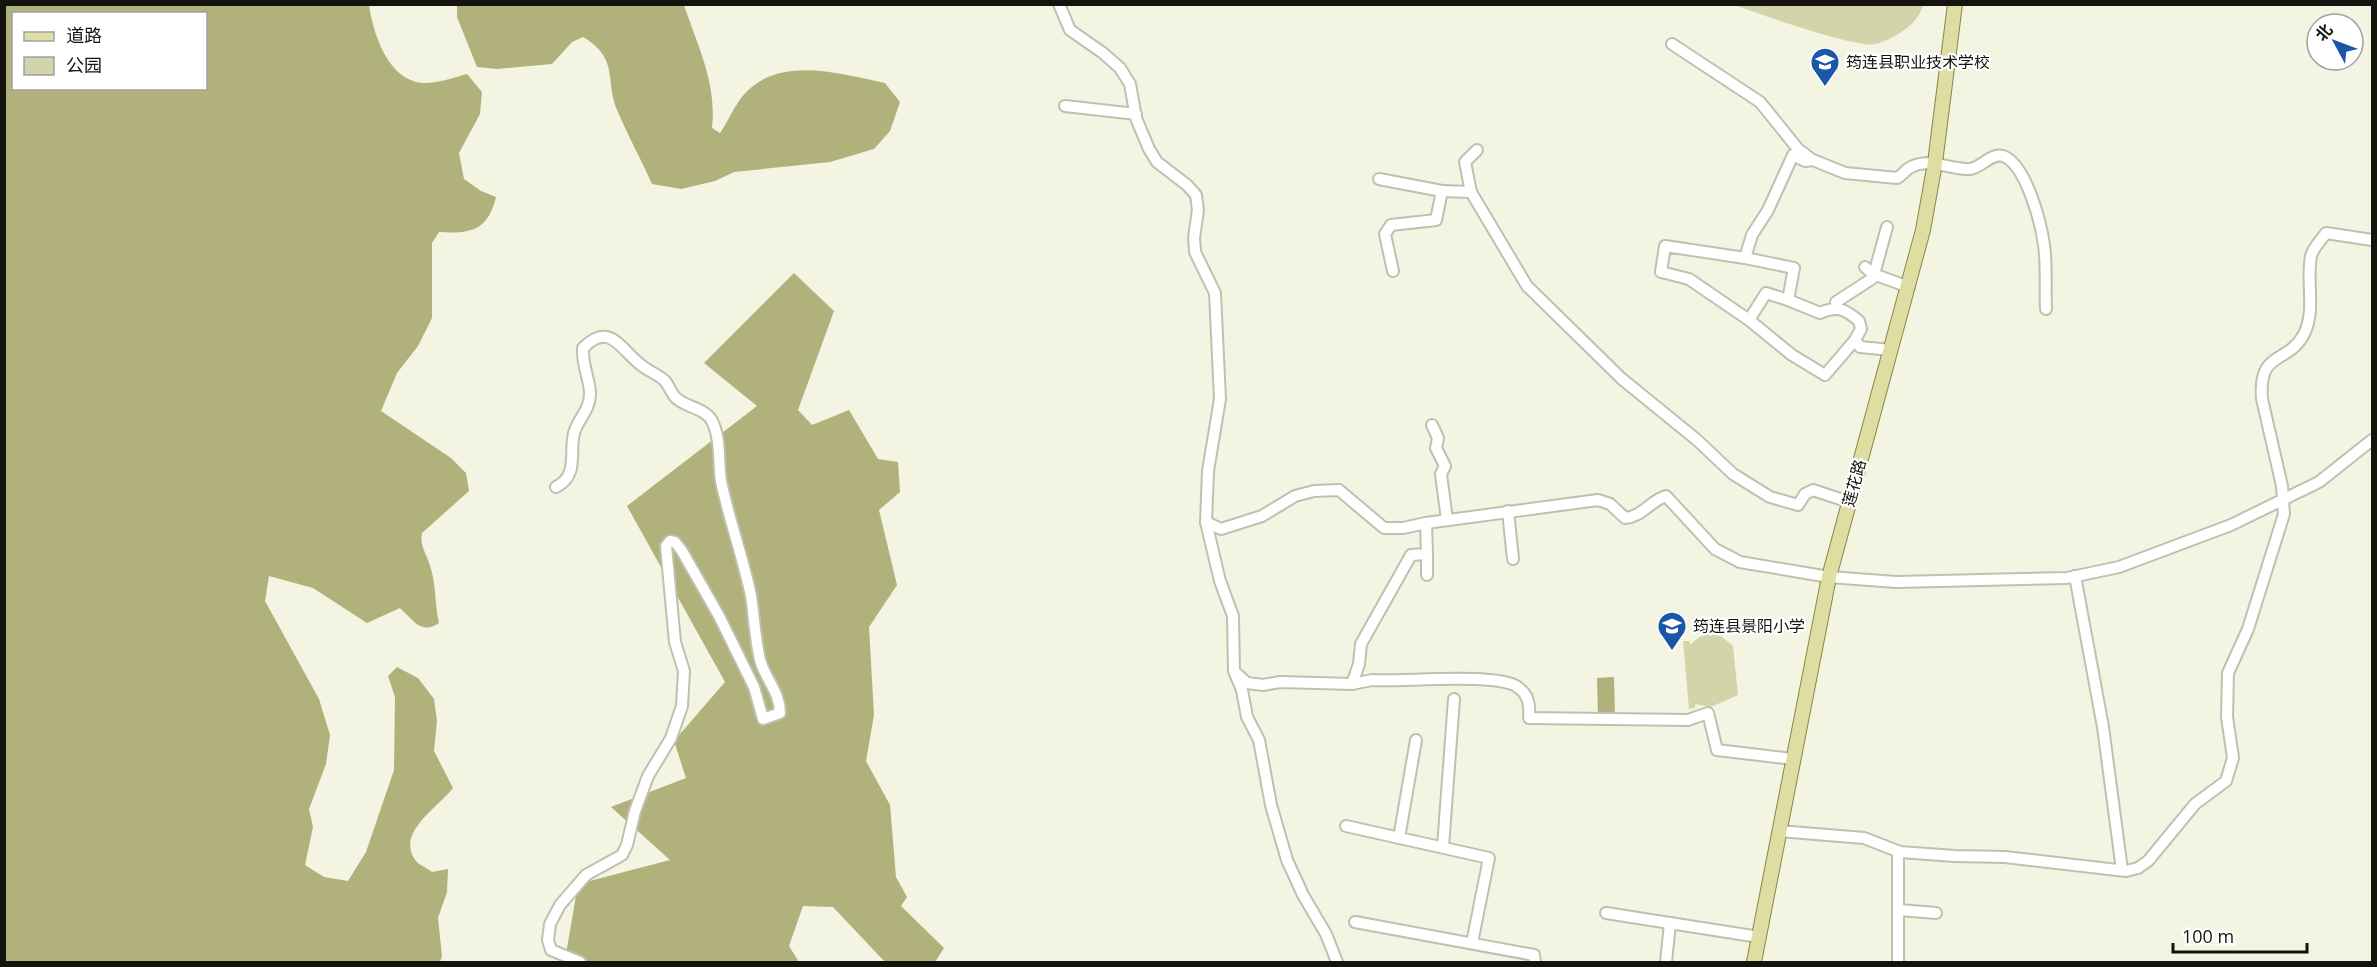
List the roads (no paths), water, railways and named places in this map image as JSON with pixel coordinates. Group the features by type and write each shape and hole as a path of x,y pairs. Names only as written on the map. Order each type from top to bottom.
{"main road":[{"name":"莲花路","path":"1754,963 1829,577 1910,287 1935,163 1955,4"}],"street":[{"path":"1059,4 1070,30 1120,68 1130,84 1136,114 1149,149 1157,162 1187,184 1196,195 1198,210 1194,238 1196,252 1215,293 1220,399 1208,471 1206,522 1220,581 1233,616 1234,671 1242,690 1247,717 1259,740 1271,805 1287,860 1303,895 1326,934 1337,963"},
{"path":"1672,44 1760,102 1798,149 1813,160 1845,173 1897,178 1910,167 1935,163 1972,169 1996,156 2003,156 2012,163 2030,192 2045,247 2046,309"},
{"path":"1065,106 1136,114"},
{"path":"1477,150 1465,162 1471,192 1527,286 1622,379 1733,474 1770,497 1798,505 1805,494 1813,490 1849,502"},
{"path":"1745,258 1752,235 1768,210 1792,155 1805,161 1813,160"},
{"path":"1380,180 1442,190 1471,192"},
{"path":"1393,271 1385,234 1391,225 1436,220 1442,190"},
{"path":"1836,302 1875,275 1887,227"},
{"path":"1779,831 1864,838 1898,851 1954,856 2005,857 2122,870 2138,868 2148,861 2195,804 2226,781 2233,758 2227,717 2228,673 2233,657 2248,629 2284,514 2281,500 2282,486 2262,399 2261,384 2264,371 2278,356 2294,347 2304,335 2310,318 2311,255 2326,233 2373,240"},
{"path":"1749,320 1766,294 1820,313 1832,307 1842,308 1859,321 1861,329 1855,340 1825,375 1792,355 1749,320 1689,279 1661,272 1665,246 1794,268 1788,300"},
{"path":"1865,267 1875,275 1910,287"},
{"path":"556,487 566,482 572,470 574,431 588,406 590,393 582,365 583,348 591,339 603,336 611,338 640,364 665,381 674,397 683,404 706,413 713,421 721,480 743,558 757,624 760,662 776,690 780,705 780,713 763,719 754,687 697,574 682,551 670,541 667,551 675,642 684,671 682,706 672,738 648,777 622,855 586,875 574,887 550,924 548,940 551,950 580,963"},
{"path":"1855,340 1860,347 1892,350"},
{"path":"1432,424 1438,438 1436,448 1445,466 1441,474 1447,520"},
{"path":"1206,522 1221,529 1262,516 1295,496 1314,491 1339,490 1384,528 1403,528 1508,511 1598,500 1610,504 1625,518 1634,517 1656,499 1666,496 1715,549 1729,558 1829,577 1896,582 2013,580 2075,576 2119,567 2187,543 2319,482 2373,440"},
{"path":"1508,511 1514,559"},
{"path":"1425,523 1427,575"},
{"path":"1352,684 1359,663 1361,644 1411,555 1426,554"},
{"path":"2075,576 2103,727 2122,870"},
{"path":"1234,671 1247,683 1263,685 1281,682 1352,684 1372,680 1494,681 1515,686 1526,695 1530,706 1529,718 1688,720 1708,713 1717,750 1793,759"},
{"path":"1443,848 1454,699"},
{"path":"1399,838 1416,740"},
{"path":"1346,826 1489,858 1473,944"},
{"path":"1898,851 1898,963"},
{"path":"1899,910 1936,913"},
{"path":"1606,913 1759,937"},
{"path":"1355,922 1534,955 1535,963"},
{"path":"1666,963 1670,923"}],"place":[{"name":"筠连县职业技术学校","path":"1825,88"},
{"name":"筠连县景阳小学","path":"1672,652"}]}
